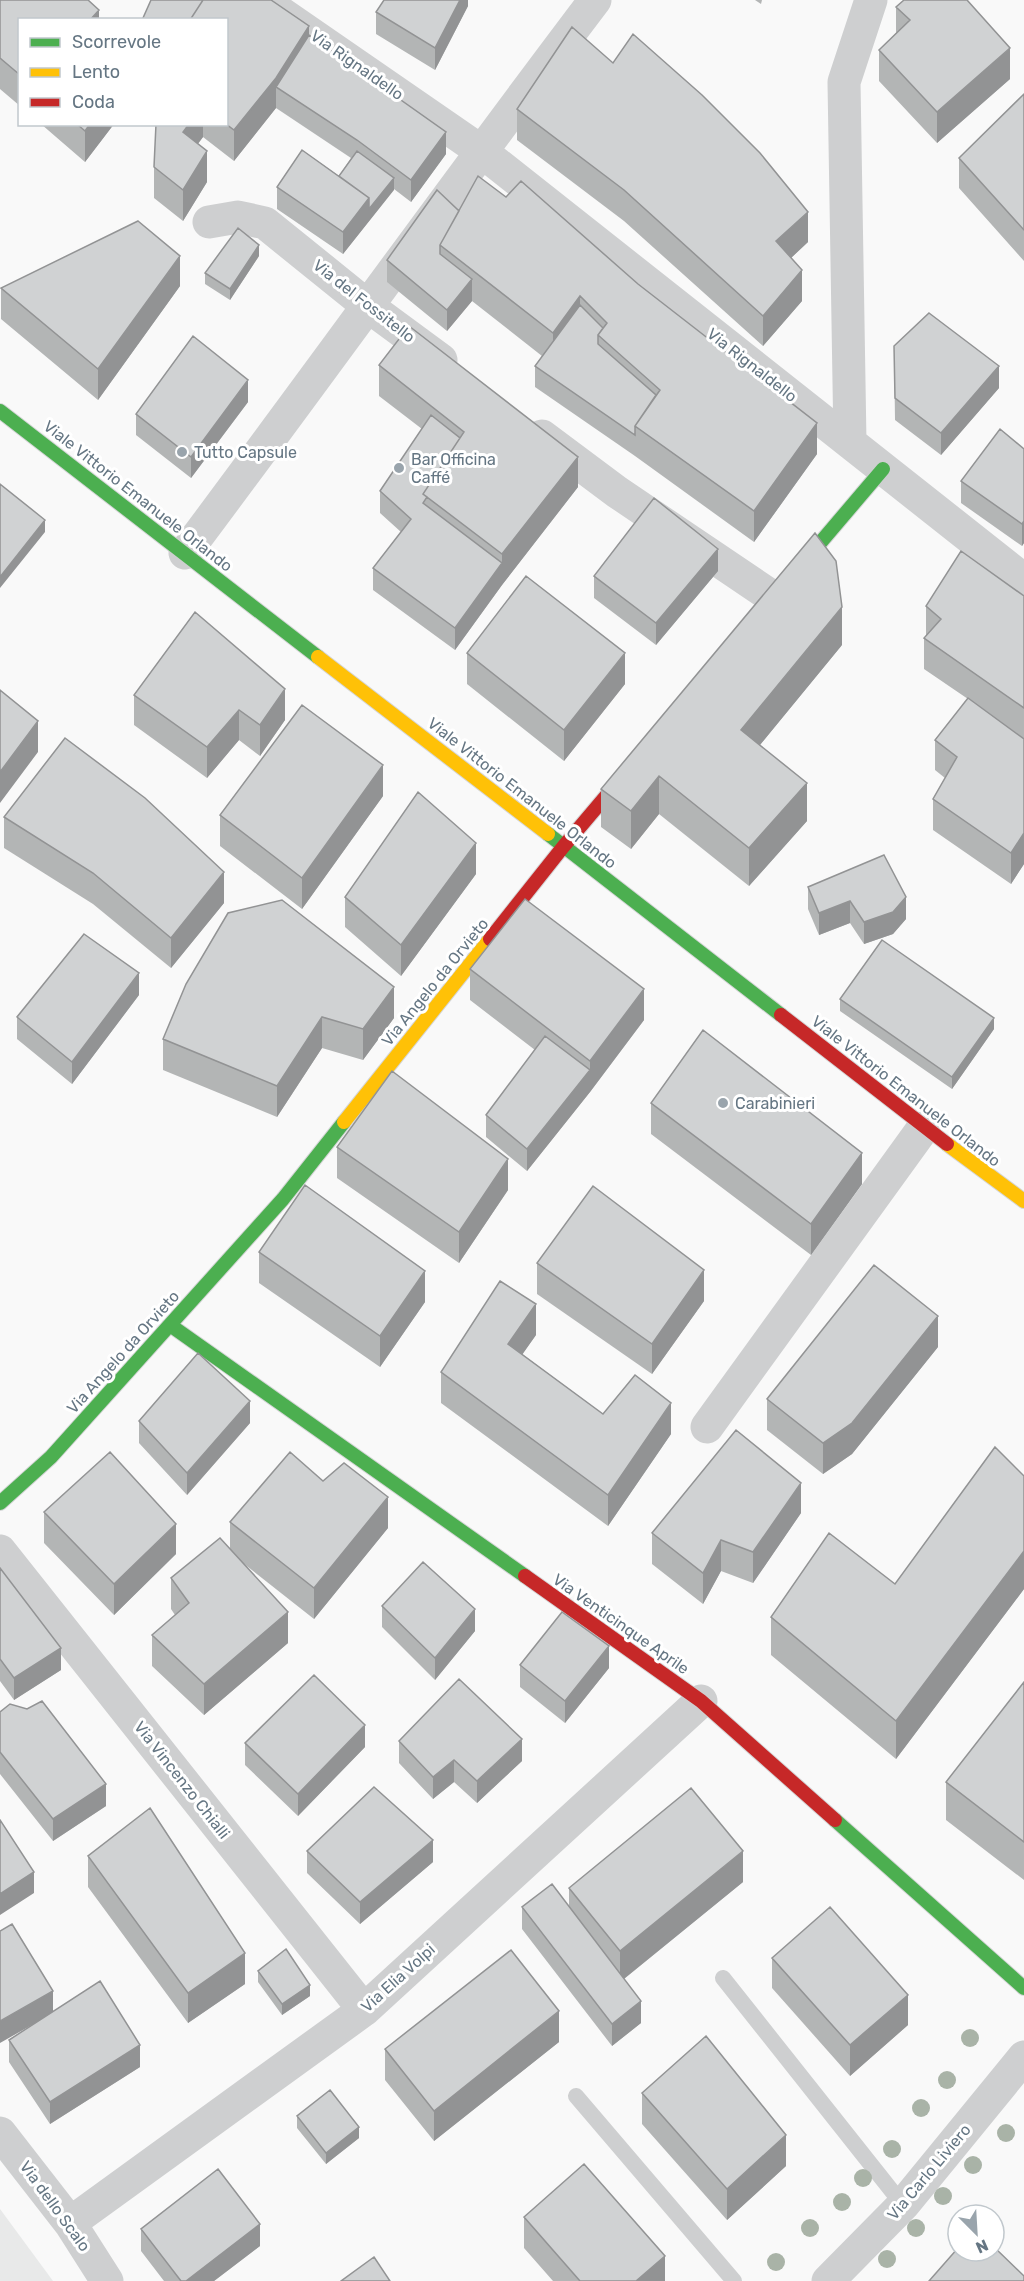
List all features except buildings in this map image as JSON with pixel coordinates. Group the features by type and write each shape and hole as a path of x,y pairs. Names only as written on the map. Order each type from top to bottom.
{"street":[{"name":"Via Rignaldello","path":"262,0 480,151 1024,580"},
{"path":"185,553 369,307 480,151 595,0"},
{"path":"850,442 844,82 871,0"},
{"name":"Via del Fossitello","path":"209,222 238,216 265,223 369,307 465,378"},
{"name":"Viale Vittorio Emanuele Orlando","path":"0,411 924,1127 1024,1201"},
{"path":"522,421 770,603 883,469"},
{"name":"Via Angelo da Orvieto","path":"0,1503 51,1457 283,1199 564,847 639,758"},
{"path":"707,1427 924,1127"},
{"name":"Via Venticinque Aprile","path":"170,1325 701,1701 1024,1988"},
{"name":"Via Vincenzo Chialli","path":"0,1551 364,2010"},
{"name":"Via Elia Volpi","path":"70,2223 364,2010 701,1701"},
{"name":"Via Carlo Liviero","path":"828,2281 903,2205 1024,2057"},
{"name":"Via dello Scalo","path":"0,2133 70,2223 107,2281"}],"lane":[{"path":"723,1978 903,2205"},
{"path":"576,2096 734,2281"}],"shaded area":[{"path":"0,2209 53,2281 0,2281"}],"traffic: fast":[{"path":"0,411 318,657"},
{"path":"792,576 883,469"},
{"path":"548,834 781,1015"},
{"path":"0,1503 51,1457 283,1199 344,1122"},
{"path":"170,1325 525,1576"},
{"path":"835,1820 1024,1988"}],"traffic: slow":[{"path":"318,657 548,834"},
{"path":"344,1122 490,939"},
{"path":"947,1144 1024,1201"}],"traffic: jam":[{"path":"490,939 629,769"},
{"path":"781,1015 947,1144"},
{"path":"525,1576 701,1701 835,1820"}],"place":[{"name":"Tutto Capsule","path":"182,452"},
{"name":"Bar Officina Caffé","path":"399,468"},
{"name":"Carabinieri","path":"723,1103"}]}
